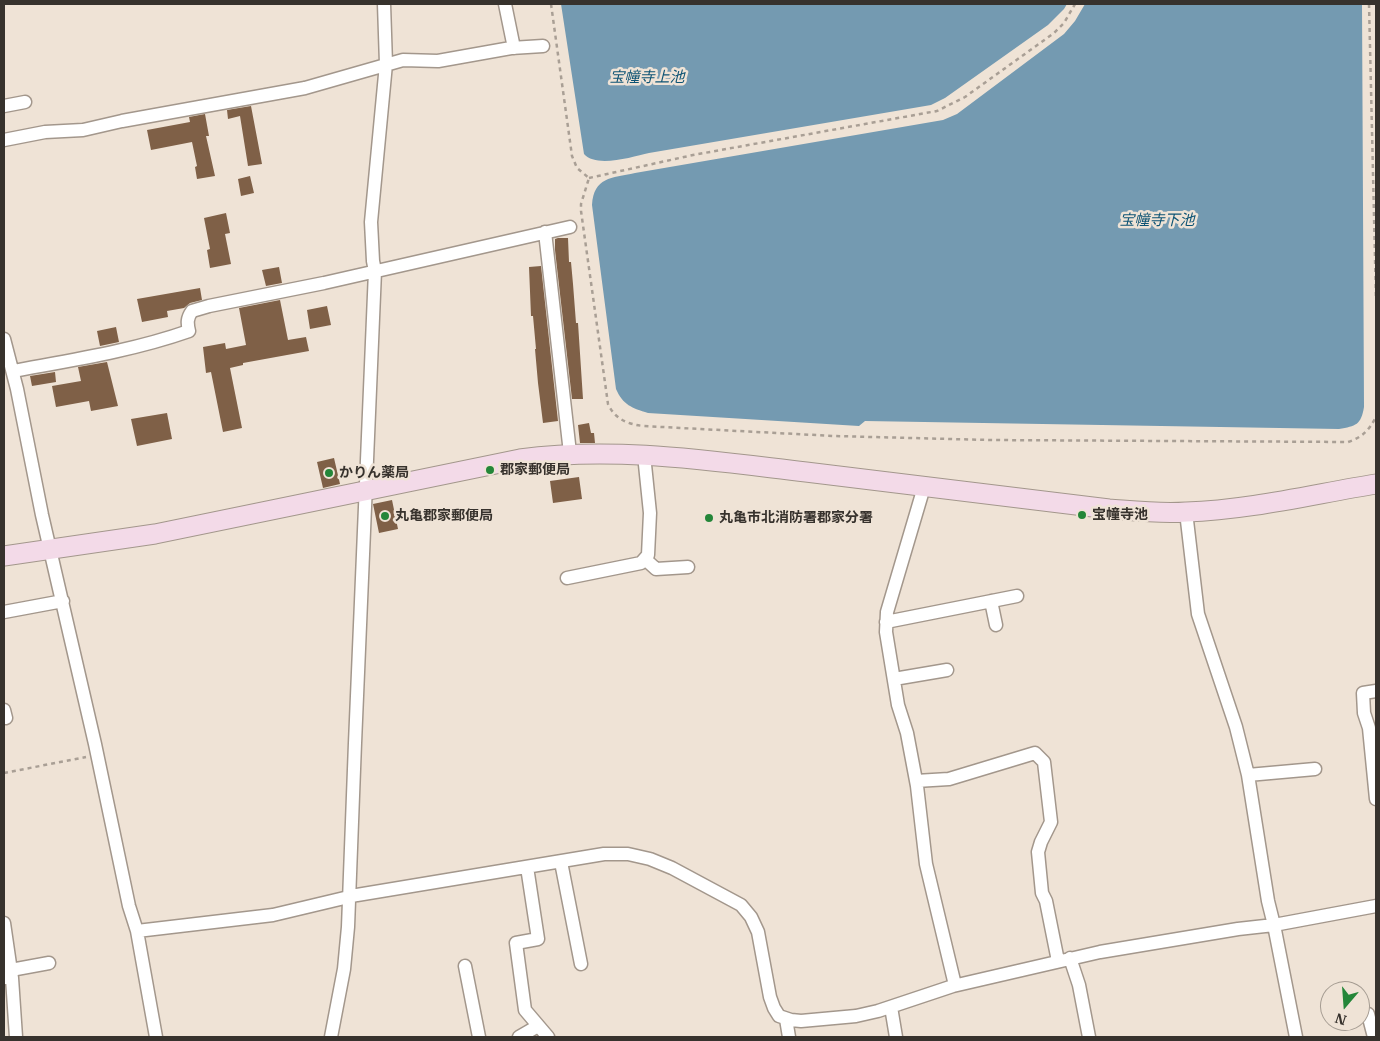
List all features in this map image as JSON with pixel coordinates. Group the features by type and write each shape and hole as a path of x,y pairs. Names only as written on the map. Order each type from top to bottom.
{"street":[{"path":"331,1037 344,969 350,897 375,271 371,222 386,64 384,4"},
{"path":"505,4 514,48"},
{"path":"4,140 45,132 83,130 122,121 305,88 403,60 438,61 514,48 542,46"},
{"path":"4,106 25,102"},
{"path":"13,371 111,353 169,338 189,331 188,316 192,311 209,306 570,227"},
{"path":"545,232 570,453"},
{"path":"4,343 13,371 42,515 95,744 129,906 137,931 156,1037"},
{"path":"4,556 155,534 520,459 570,453 644,455 702,460 1110,510 1186,512 1236,508 1376,484"},
{"path":"567,578 641,563 648,555 650,513 644,455"},
{"path":"924,487 887,612 886,632 898,705 907,733 916,781 926,864 955,986"},
{"path":"1186,512 1198,614 1236,727 1248,775 1268,900 1296,1037"},
{"path":"645,558 656,569 688,568"},
{"path":"886,622 1017,596"},
{"path":"4,612 63,601"},
{"path":"991,602 996,625"},
{"path":"894,679 947,670"},
{"path":"1376,691 1363,693 1362,699 1369,728 1376,799"},
{"path":"916,781 949,778 1035,753 1044,762 1051,822 1038,852 1042,893 1064,960 1079,985 1089,1037"},
{"path":"1248,775 1315,770"},
{"path":"137,931 273,915 350,897 604,854 628,854 650,859 672,868 741,905 751,917 758,932 772,1003 780,1016 786,1019 801,1021 856,1016 891,1007 955,986 1100,952 1218,932 1274,925 1376,906"},
{"path":"561,862 581,964"},
{"path":"527,867 538,939 516,943 525,1010 548,1037"},
{"path":"4,923 16,1037"},
{"path":"9,975 49,963"},
{"path":"465,966 479,1037"},
{"path":"891,1007 896,1037"},
{"path":"786,1019 789,1037"},
{"path":"1370,1022 1374,1037"},
{"path":"519,1037 538,1026"}],"path":[{"path":"551,4 572,156 578,168 589,178"},
{"path":"589,178 693,155 937,111 965,97 1054,34 1064,23 1075,4"},
{"path":"1369,4 1376,300"},
{"path":"589,178 581,204 581,211 608,404 612,414 632,425 834,436 989,440 1348,442 1360,438 1370,428 1376,417"},
{"path":"4,773 94,756 95,744"}],"water":[{"name":"宝幢寺上池","path":"561,4 1067,4 1048,25 945,98 931,105 605,161 590,158 584,154"},
{"name":"宝幢寺下池","path":"1085,4 1362,4 1364,407 1357,424 1339,429 865,421 859,426 648,413 633,407 622,399 616,389 592,205 593,196 600,184 611,178 635,173 943,120 957,114 1064,34 1075,21"}],"building":[{"path":"251,106 262,164 248,166 240,116 228,119 227,110"},
{"path":"205,114 209,136 206,136 215,176 197,179 195,167 197,166 192,142 151,150 147,130 190,122 189,117"},
{"path":"250,176 254,193 241,196 238,179"},
{"path":"226,213 230,233 225,234 231,264 210,268 207,250 210,249 204,218"},
{"path":"568,238 576,323 578,323 583,399 572,399 555,250 555,239"},
{"path":"541,266 558,421 543,423 533,316 531,316 529,267"},
{"path":"279,267 282,283 266,286 262,270"},
{"path":"200,288 202,300 190,303 184,308 167,311 168,317 142,322 137,299"},
{"path":"280,300 288,340 306,337 309,351 243,363 243,365 230,368 242,428 223,432 211,372 206,373 203,347 225,343 226,349 246,345 239,308"},
{"path":"327,306 331,325 310,329 307,310"},
{"path":"116,327 119,342 100,346 97,331"},
{"path":"107,362 118,406 91,411 89,401 56,407 52,386 81,381 78,367"},
{"path":"55,372 56,382 32,386 30,376"},
{"path":"167,413 172,439 137,446 131,419"},
{"path":"589,423 591,433 594,433 595,443 580,443 578,425"},
{"name":"かりん薬局","path":"334,458 340,484 323,488 317,462"},
{"path":"579,477 582,499 553,503 550,481"},
{"path":"392,500 398,529 379,533 373,504"}],"place":[{"name":"郡家郵便局","path":"490,470"},
{"name":"かりん薬局","path":"329,473"},
{"name":"宝幢寺池","path":"1082,515"},
{"name":"丸亀郡家郵便局","path":"385,516"},
{"name":"丸亀市北消防署郡家分署","path":"709,518"}]}
